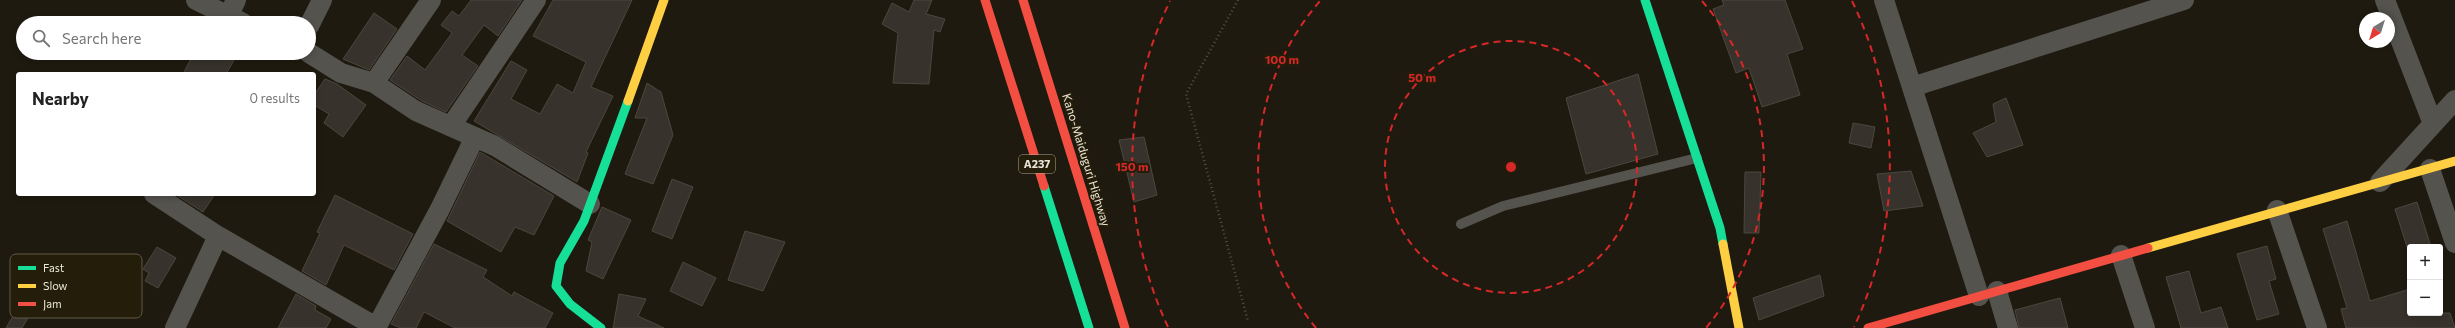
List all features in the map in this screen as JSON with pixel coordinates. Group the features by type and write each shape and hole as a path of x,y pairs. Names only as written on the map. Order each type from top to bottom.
{"main road":[{"path":"598,327 570,304 556,286 560,262 584,221 664,0"},
{"name":"A237","path":"985,0 1089,328"},
{"name":"Kano-Maiduguri Highway","path":"1023,0 1125,328"},
{"path":"1645,0 1720,228 1740,328"},
{"path":"1868,328 2277,210 2455,161"}],"street":[{"path":"196,0 236,13"},
{"path":"314,16 322,0"},
{"path":"374,83 431,0"},
{"path":"451,126 536,0"},
{"path":"1884,0 1912,87 1988,293 2008,328"},
{"path":"1912,87 2184,0"},
{"path":"2385,0 2433,124"},
{"path":"316,57 341,73 374,83 416,111 475,136 590,204"},
{"path":"2380,182 2455,100"},
{"path":"157,196 218,236 376,328 440,209 475,136"},
{"path":"2430,169 2455,243"},
{"path":"2277,210 2317,328"},
{"path":"175,328 218,236"},
{"path":"2121,255 2144,328"}],"lane":[{"path":"1461,224 1503,206 1697,158"}],"path":[{"path":"1238,0 1186,94 1248,321"}],"building":[{"path":"471,0 522,0 498,36 484,25 462,55 478,66 446,112 422,101 390,80 407,56 425,70 452,33 441,25 452,11 459,16"},
{"path":"553,0 632,0 591,87 613,96 586,152 588,153 577,182 474,121 511,61 527,70 511,99 540,114 557,84 573,93 586,62 533,36"},
{"path":"914,0 932,0 926,14 945,19 940,32 934,30 929,84 893,83 898,33 882,24 892,3 909,12"},
{"path":"1722,0 1785,0 1803,49 1787,54 1800,95 1762,107 1749,68 1736,73 1713,9 1724,5"},
{"path":"374,13 397,29 369,70 343,59"},
{"path":"190,60 234,60 227,72 184,72"},
{"path":"1638,74 1658,154 1586,174 1566,98"},
{"path":"325,79 337,84 366,105 343,137 324,123 329,114 316,106 316,92"},
{"path":"647,83 661,92 673,135 653,184 625,174 647,118 635,118"},
{"path":"2006,98 2023,145 1987,157 1973,133 1996,122 1993,104"},
{"path":"1853,123 1875,127 1871,148 1849,143"},
{"path":"1144,137 1157,195 1134,202 1119,140"},
{"path":"480,152 554,196 534,235 515,227 501,252 447,221"},
{"path":"1911,171 1923,206 1884,211 1877,174"},
{"path":"1745,172 1761,172 1759,233 1744,233"},
{"path":"672,179 693,187 672,239 652,231"},
{"path":"335,195 413,234 394,270 344,245 326,285 302,271 320,233 317,232"},
{"path":"178,196 214,196 203,212"},
{"path":"2417,202 2430,244 2407,244 2407,247 2395,209"},
{"path":"602,207 631,220 603,279 586,271 592,242 588,240"},
{"path":"2347,221 2370,301 2407,290 2407,316 2443,316 2443,313 2450,313 2455,328 2346,328 2341,309 2347,308 2323,229"},
{"path":"745,231 785,242 763,291 728,280"},
{"path":"434,244 487,270 483,277 512,296 514,292 553,313 545,328 455,328 424,312 416,328 401,328 391,324"},
{"path":"2267,246 2276,279 2269,281 2279,314 2257,320 2237,254"},
{"path":"157,247 176,258 158,288 145,281 149,273 143,269"},
{"path":"683,262 716,278 702,306 670,291"},
{"path":"2189,271 2201,313 2221,307 2228,328 2181,328 2166,277"},
{"path":"1820,275 1824,296 1759,320 1753,298"},
{"path":"296,294 316,306 315,310 331,319 326,328 278,328"},
{"path":"619,294 646,299 638,316 664,328 613,328"},
{"path":"2060,298 2068,328 2019,328 2015,310"},
{"path":"12,318 28,318 22,328 6,328"}],"traffic: fast":[{"path":"1645,0 1720,228 1723,244"},
{"path":"601,328 570,304 556,286 560,263 584,221 628,101"},
{"path":"1044,186 1089,328"}],"traffic: slow":[{"path":"628,101 664,0"},
{"path":"2148,248 2455,161"},
{"path":"1723,244 1739,328"}],"traffic: jam":[{"path":"985,0 1044,186"},
{"path":"1023,0 1125,328"},
{"path":"1868,328 2148,248"}]}
